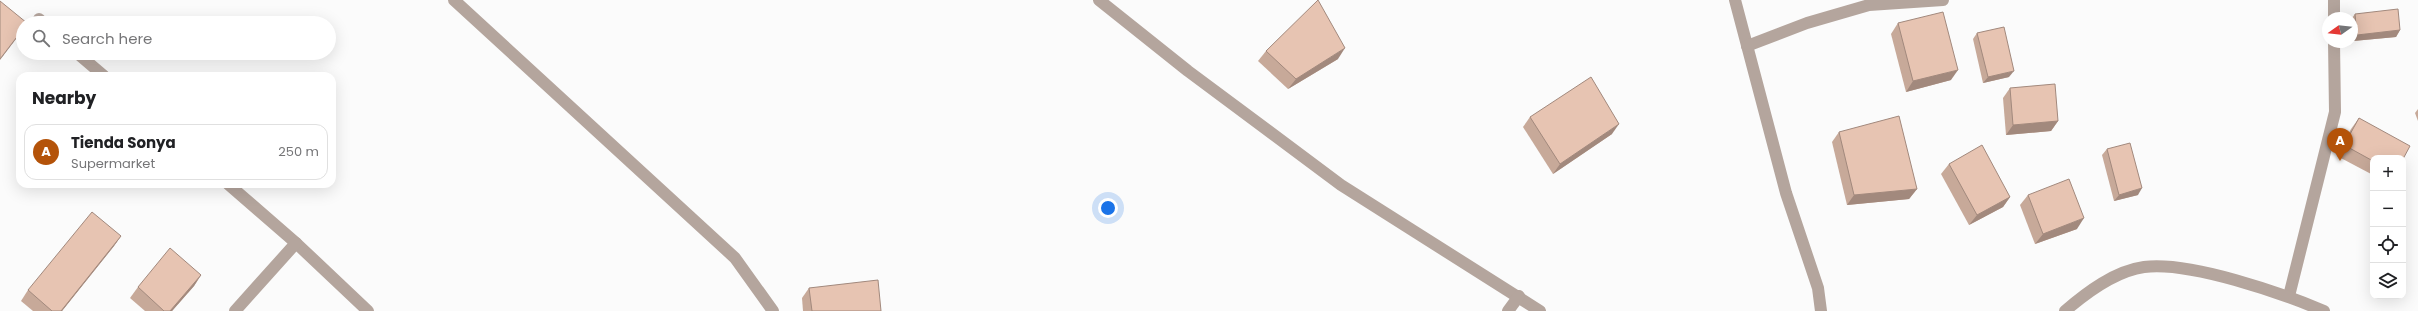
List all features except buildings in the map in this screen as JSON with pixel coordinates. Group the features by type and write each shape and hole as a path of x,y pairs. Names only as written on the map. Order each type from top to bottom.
{"street":[{"path":"454,0 735,258 773,311"},
{"path":"1098,0 1188,71 1341,185 1519,296 1540,311"},
{"path":"1735,0 1786,193 1818,288 1821,311"},
{"path":"1748,46 1807,23 1868,3 1943,0"},
{"path":"2334,0 2334,12"},
{"path":"2289,296 2335,112 2334,48"},
{"path":"85,60 99,72"},
{"path":"233,188 296,243 368,311"},
{"path":"235,311 296,243"},
{"path":"2065,311 2083,296 2114,277 2144,267 2183,267 2289,296 2324,311"},
{"path":"1508,311 1519,296"}],"place":[{"name":"Tienda Sonya","path":"2340,161"}]}
